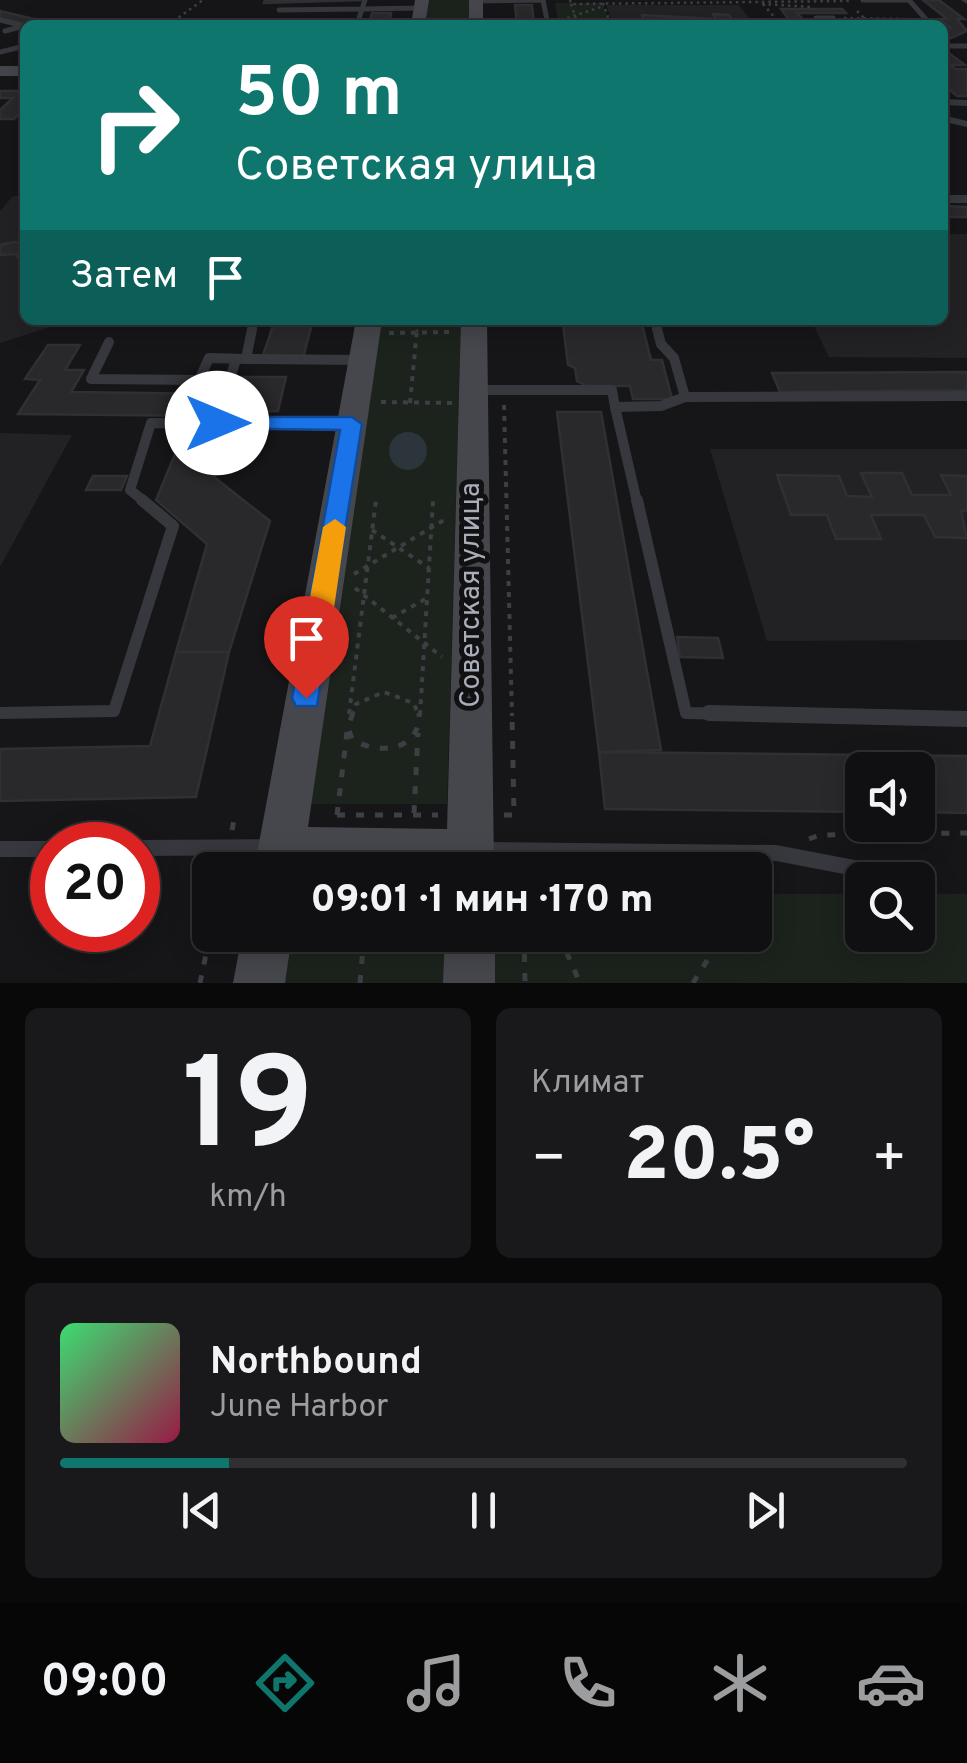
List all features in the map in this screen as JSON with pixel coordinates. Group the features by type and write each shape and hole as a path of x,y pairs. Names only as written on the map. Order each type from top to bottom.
{"street":[{"name":"Советская улица","path":"461,845 478,394 467,326"},
{"path":"281,852 370,338"},
{"path":"364,852 461,845"},
{"path":"259,983 264,952"},
{"path":"469,983 470,952"}],"lane":[{"path":"358,20 365,0"},
{"path":"476,1 543,0"},
{"path":"863,0 909,0 927,20"},
{"path":"278,10 355,6 362,10 421,4"},
{"path":"818,20 835,18"},
{"path":"5,31 20,27"},
{"path":"217,423 252,325"},
{"path":"656,325 661,344 674,358 685,397"},
{"path":"109,342 91,380 199,380 209,358 241,359 370,338"},
{"path":"478,394 612,390 686,713 967,719"},
{"path":"615,406 661,406 685,397 967,396"},
{"path":"0,713 114,711 173,526 130,490 151,423 217,423 360,413"},
{"path":"461,845 776,852 845,866"},
{"path":"0,849 30,849"},
{"path":"160,850 195,852"}],"path":[{"path":"175,20 203,0"},
{"path":"571,2 775,1 849,3 810,4 775,1"},
{"path":"571,2 604,4"},
{"path":"571,2 576,20"},
{"path":"560,20 609,2"},
{"path":"604,4 609,20"},
{"path":"762,4 777,20"},
{"path":"850,4 864,18"},
{"path":"874,10 884,20"},
{"path":"892,10 902,18"},
{"path":"575,16 587,20"},
{"path":"835,18 918,18"},
{"path":"410,402 418,325"},
{"path":"370,338 467,326"},
{"path":"360,413 478,394 514,815"},
{"path":"337,815 376,500"},
{"path":"414,815 433,502"},
{"path":"450,663 344,580 454,514"},
{"path":"372,530 428,568"},
{"path":"392,618 427,598"},
{"path":"350,714 356,704 384,692 413,702 420,714"},
{"path":"348,727 352,739 378,752 410,741 419,728"},
{"path":"322,815 414,815 461,845"},
{"path":"772,858 776,852 820,834 967,833"},
{"path":"200,983 206,952"},
{"path":"360,983 363,952"},
{"path":"524,952 525,983"},
{"path":"566,952 580,983"},
{"path":"693,983 712,952"}],"shaded area":[{"path":"428,0 470,0 469,20 426,20"},
{"path":"555,3 603,3 608,20 558,20"},
{"path":"606,5 739,5 750,20 612,20"},
{"path":"13,196 20,196 20,325 56,325 0,343 0,211"},
{"path":"948,234 967,234 967,358 829,357 813,325 948,325"},
{"path":"378,325 461,325 447,804 302,804"},
{"path":"408,432 421,438 427,451 421,464 408,470 395,464 389,451 395,438"},
{"path":"0,433 72,435 0,567"},
{"path":"710,449 967,449 967,640 767,641"},
{"path":"772,894 845,894 845,952 935,952 935,894 967,894 967,983 493,983 493,952 772,952"},
{"path":"281,952 445,952 444,983 276,983"}],"building":[{"path":"265,0 362,0 264,3"},
{"path":"923,0 939,0 964,19 957,19 967,31 948,39 948,20 940,19 947,19"},
{"path":"515,5 532,5 534,20 516,20"},
{"path":"781,9 842,9 846,13 797,13 803,20 789,20"},
{"path":"0,11 38,20 20,23 0,18"},
{"path":"372,13 391,13 390,20 370,20"},
{"path":"713,14 729,15 732,20 643,20 642,15 716,19"},
{"path":"948,54 965,65 951,65 955,69 967,69 967,96 957,96 948,89"},
{"path":"0,91 20,91 20,113 14,119 0,119 0,110 13,98 0,98"},
{"path":"948,206 967,207 967,217 948,217"},
{"path":"20,243 20,262 16,254 0,255 0,245"},
{"path":"273,325 312,325 303,358 262,358"},
{"path":"563,325 642,325 651,360 662,360 672,399 633,399 630,386 587,386 577,381 575,368 568,365"},
{"path":"48,345 80,345 65,370 84,370 71,392 219,394 210,416 18,414 40,380 25,379"},
{"path":"967,372 967,390 780,392 772,373"},
{"path":"231,377 286,377 278,411 220,412"},
{"path":"557,412 601,412 661,750 599,752"},
{"path":"178,447 224,447 214,477 270,521 229,652 176,652 207,544 156,500"},
{"path":"861,473 902,473 912,495 951,495 941,475 967,476 967,511 961,511 967,538 935,537 924,515 871,515 881,539 836,539 827,515 791,515 777,475 839,476 847,496 872,497"},
{"path":"93,476 127,476 121,490 86,490"},
{"path":"677,637 718,638 723,658 680,657"},
{"path":"176,652 229,652 196,797 0,801 0,749 150,746"},
{"path":"599,752 845,755 845,812 605,809"},
{"path":"935,756 967,756 967,813 935,812"}],"slow traffic":[{"path":"321,608 335,527"}],"route":[{"path":"217,423 352,424 306,698"}]}
